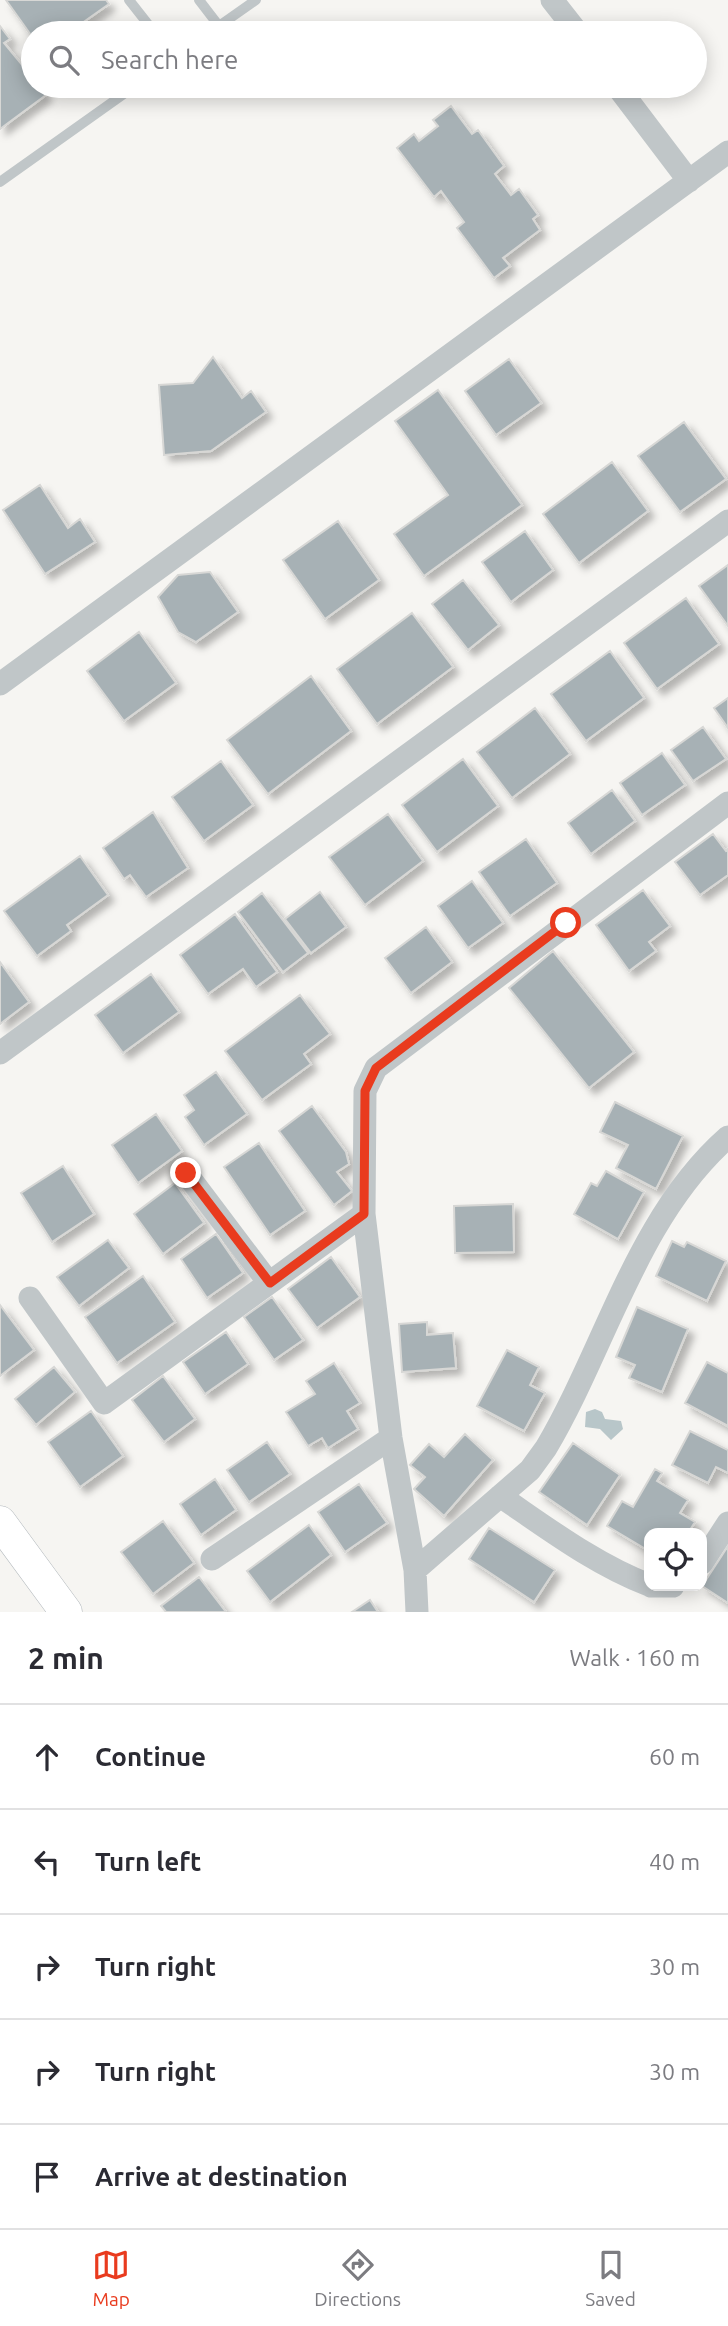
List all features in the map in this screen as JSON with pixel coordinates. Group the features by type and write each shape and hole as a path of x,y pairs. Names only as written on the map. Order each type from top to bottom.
{"main road":[{"path":"0,1522 66,1612"}],"street":[{"path":"552,0 569,21"},
{"path":"626,98 690,181"},
{"path":"0,684 728,152"},
{"path":"0,1054 728,521"},
{"path":"417,1612 415,1570 391,1437 364,1214 365,1091 376,1068 728,803"},
{"path":"415,1570 530,1470 546,1448 667,1211 715,1149 728,1137"},
{"path":"186,1173 270,1283"},
{"path":"30,1298 104,1404 364,1214"},
{"path":"212,1559 391,1437"},
{"path":"500,1496 571,1543 628,1577 644,1583"},
{"path":"707,1555 728,1523"}],"lane":[{"path":"129,0 146,21"},
{"path":"199,0 215,21"},
{"path":"226,21 256,0"},
{"path":"0,181 118,98"}],"shaded area":[{"path":"595,1409 602,1412 605,1419 621,1421 623,1429 611,1440 600,1429 585,1427 586,1412"}],"building":[{"path":"6,0 106,0 109,4 85,21 21,21"},
{"path":"0,26 10,39 4,43 21,64 21,98 42,98 0,129"},
{"path":"451,106 472,134 478,130 504,166 495,174 511,195 519,189 538,215 533,219 540,230 503,258 510,266 494,278 457,228 464,222 441,191 434,197 397,148 414,134 419,141 438,126 433,120"},
{"path":"213,357 242,398 251,391 266,412 211,451 164,455 159,385 193,383"},
{"path":"509,359 541,403 496,435 465,391"},
{"path":"438,390 522,505 424,576 394,534 448,495 395,421"},
{"path":"684,422 726,479 680,512 638,456"},
{"path":"612,462 648,511 579,563 543,514"},
{"path":"40,485 68,528 80,519 95,542 45,574 3,510"},
{"path":"338,521 379,580 325,619 283,560"},
{"path":"525,531 553,570 511,602 482,562"},
{"path":"728,565 728,626 699,586"},
{"path":"210,572 238,612 196,642 178,632 158,597 178,575"},
{"path":"463,580 499,625 468,650 432,604"},
{"path":"686,598 719,644 657,689 624,643"},
{"path":"412,613 453,667 377,724 337,669"},
{"path":"139,632 176,683 124,721 87,671"},
{"path":"610,651 644,698 586,741 551,694"},
{"path":"311,676 351,731 268,794 227,740"},
{"path":"728,698 728,728 714,708"},
{"path":"535,708 570,754 512,798 477,752"},
{"path":"703,727 726,759 693,781 671,750"},
{"path":"662,753 685,785 642,815 620,783"},
{"path":"463,759 498,806 437,852 402,805"},
{"path":"221,761 253,805 204,841 172,797"},
{"path":"612,790 635,821 591,854 568,823"},
{"path":"153,812 188,868 146,897 130,875 124,879 103,848"},
{"path":"388,814 423,861 365,905 329,857"},
{"path":"713,834 726,851 728,849 728,875 700,895 675,862"},
{"path":"526,839 557,883 510,916 479,872"},
{"path":"80,856 108,895 67,925 71,931 37,956 4,911"},
{"path":"472,881 503,923 468,948 438,906"},
{"path":"643,890 670,926 649,942 656,951 629,971 596,925"},
{"path":"320,892 346,927 311,953 285,919"},
{"path":"262,893 308,953 283,972 238,912"},
{"path":"235,914 277,972 256,987 243,969 208,994 180,955"},
{"path":"426,927 452,962 411,993 385,958"},
{"path":"553,951 634,1052 589,1088 509,988"},
{"path":"0,962 29,1002 0,1024"},
{"path":"151,974 179,1012 123,1053 95,1015"},
{"path":"300,995 330,1034 304,1054 311,1064 262,1100 225,1051"},
{"path":"216,1072 247,1114 204,1145 185,1117 194,1110 184,1095"},
{"path":"615,1102 683,1136 656,1189 616,1168 628,1145 600,1132"},
{"path":"312,1106 346,1152 349,1164 337,1172 352,1191 334,1205 279,1131"},
{"path":"156,1114 182,1151 138,1183 112,1145"},
{"path":"259,1143 305,1211 270,1235 224,1167"},
{"path":"63,1166 94,1214 52,1242 21,1193"},
{"path":"606,1171 644,1192 618,1239 574,1214 591,1183 597,1186"},
{"path":"175,1183 204,1223 163,1254 134,1214"},
{"path":"513,1204 514,1252 455,1253 454,1206"},
{"path":"216,1234 243,1273 207,1298 181,1259"},
{"path":"108,1240 129,1268 79,1306 57,1277"},
{"path":"672,1241 684,1247 687,1242 726,1261 707,1301 656,1276"},
{"path":"331,1257 360,1297 317,1328 288,1289"},
{"path":"143,1276 175,1322 117,1363 85,1317"},
{"path":"272,1297 303,1340 274,1360 244,1317"},
{"path":"0,1305 34,1350 0,1376"},
{"path":"637,1307 688,1329 662,1392 629,1378 635,1365 616,1357"},
{"path":"427,1322 427,1335 453,1333 456,1368 402,1372 399,1324"},
{"path":"226,1332 248,1364 205,1394 183,1362"},
{"path":"507,1350 539,1367 530,1385 545,1393 524,1431 477,1406"},
{"path":"707,1362 728,1373 728,1426 685,1403"},
{"path":"334,1363 360,1403 347,1411 358,1429 328,1448 322,1438 308,1446 286,1412 315,1394 306,1381"},
{"path":"54,1367 75,1392 36,1425 15,1399"},
{"path":"163,1376 195,1419 164,1442 132,1400"},
{"path":"91,1411 123,1456 80,1487 48,1442"},
{"path":"690,1431 728,1450 728,1473 716,1467 708,1483 672,1465"},
{"path":"465,1434 493,1460 444,1516 414,1489 425,1477 410,1465 429,1444 444,1457"},
{"path":"267,1442 290,1474 249,1502 227,1470"},
{"path":"573,1443 620,1475 587,1525 539,1492"},
{"path":"655,1469 662,1473 657,1481 688,1500 680,1513 695,1522 691,1528 644,1528 644,1548 607,1526 622,1501 633,1507"},
{"path":"215,1479 236,1510 201,1535 180,1504"},
{"path":"359,1484 387,1523 345,1552 318,1512"},
{"path":"163,1521 194,1563 153,1594 121,1552"},
{"path":"309,1525 331,1555 270,1602 247,1571"},
{"path":"489,1528 555,1570 534,1602 469,1559"},
{"path":"728,1546 728,1603 707,1589 707,1578"},
{"path":"199,1577 226,1612 166,1612 161,1606"},
{"path":"370,1600 378,1612 352,1612"}],"route":[{"path":"186,1173 270,1283 364,1214 365,1091 376,1068 566,923"}]}
